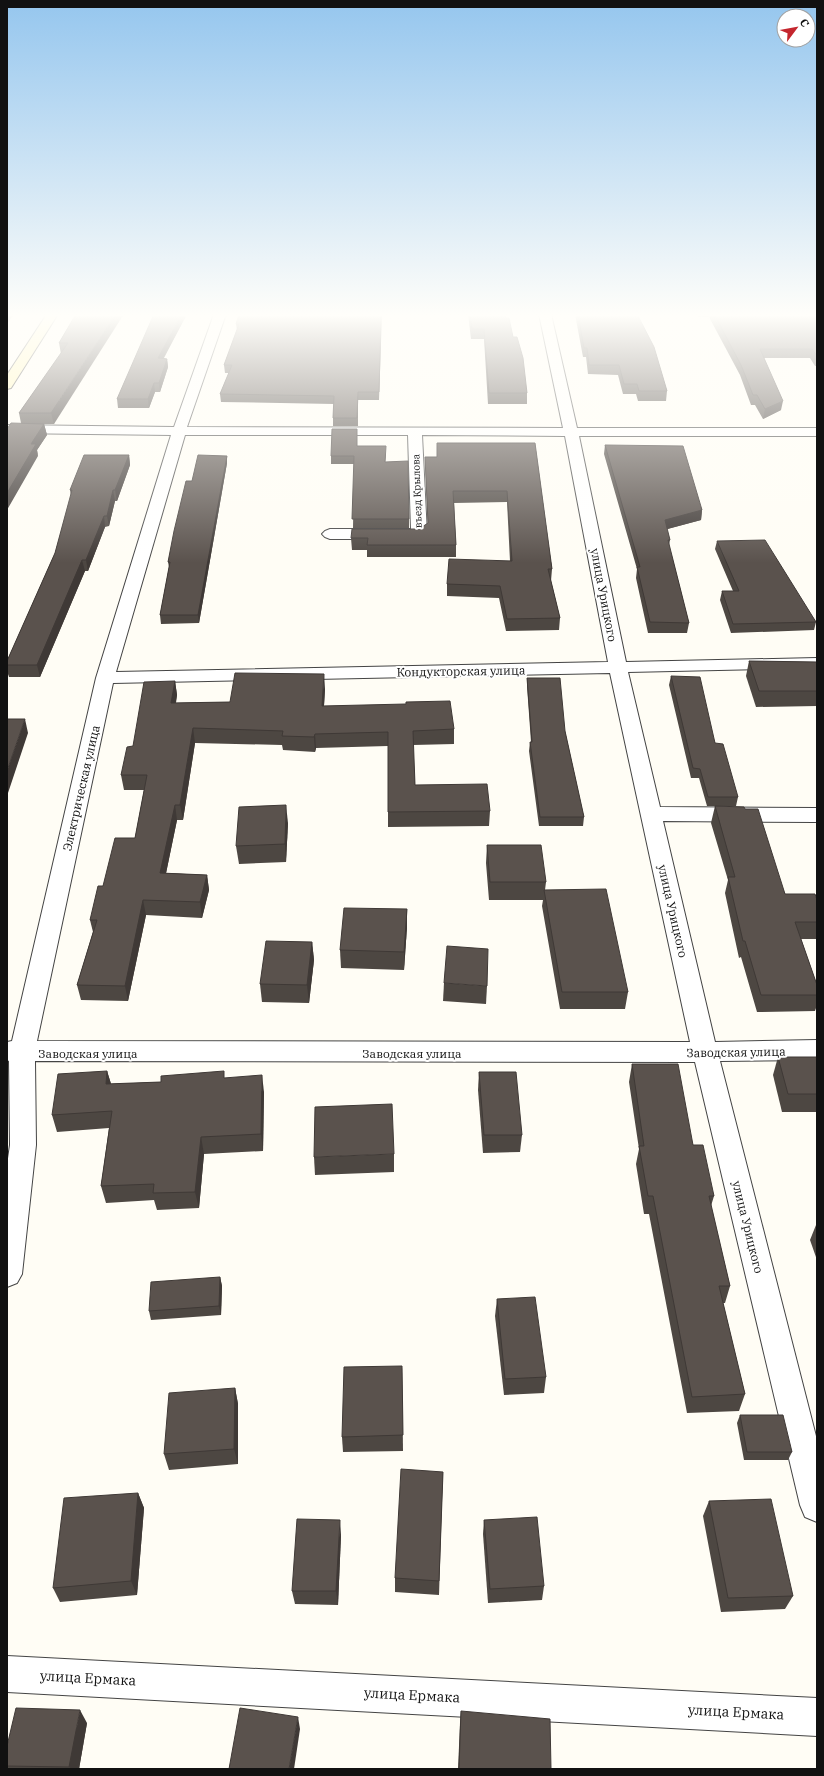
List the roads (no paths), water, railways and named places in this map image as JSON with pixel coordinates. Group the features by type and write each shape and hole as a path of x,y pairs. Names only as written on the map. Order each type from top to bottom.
{"street":[{"name":"Электрическая улица","path":"7,1274 23,1145 14,1052 106,678 179,431 191,397"},
{"name":"улица Урицкого","path":"563,397 618,667 705,1052 817,1505"},
{"path":"7,429 179,431 817,432"},
{"name":"въезд Крылова","path":"330,534 419,534 415,431"},
{"name":"Кондукторская улица","path":"106,678 817,663"},
{"path":"651,814 817,815"},
{"name":"Заводская улица","path":"14,1052 705,1052 817,1050"},
{"name":"улица Ермака","path":"7,1674 817,1716"}]}
